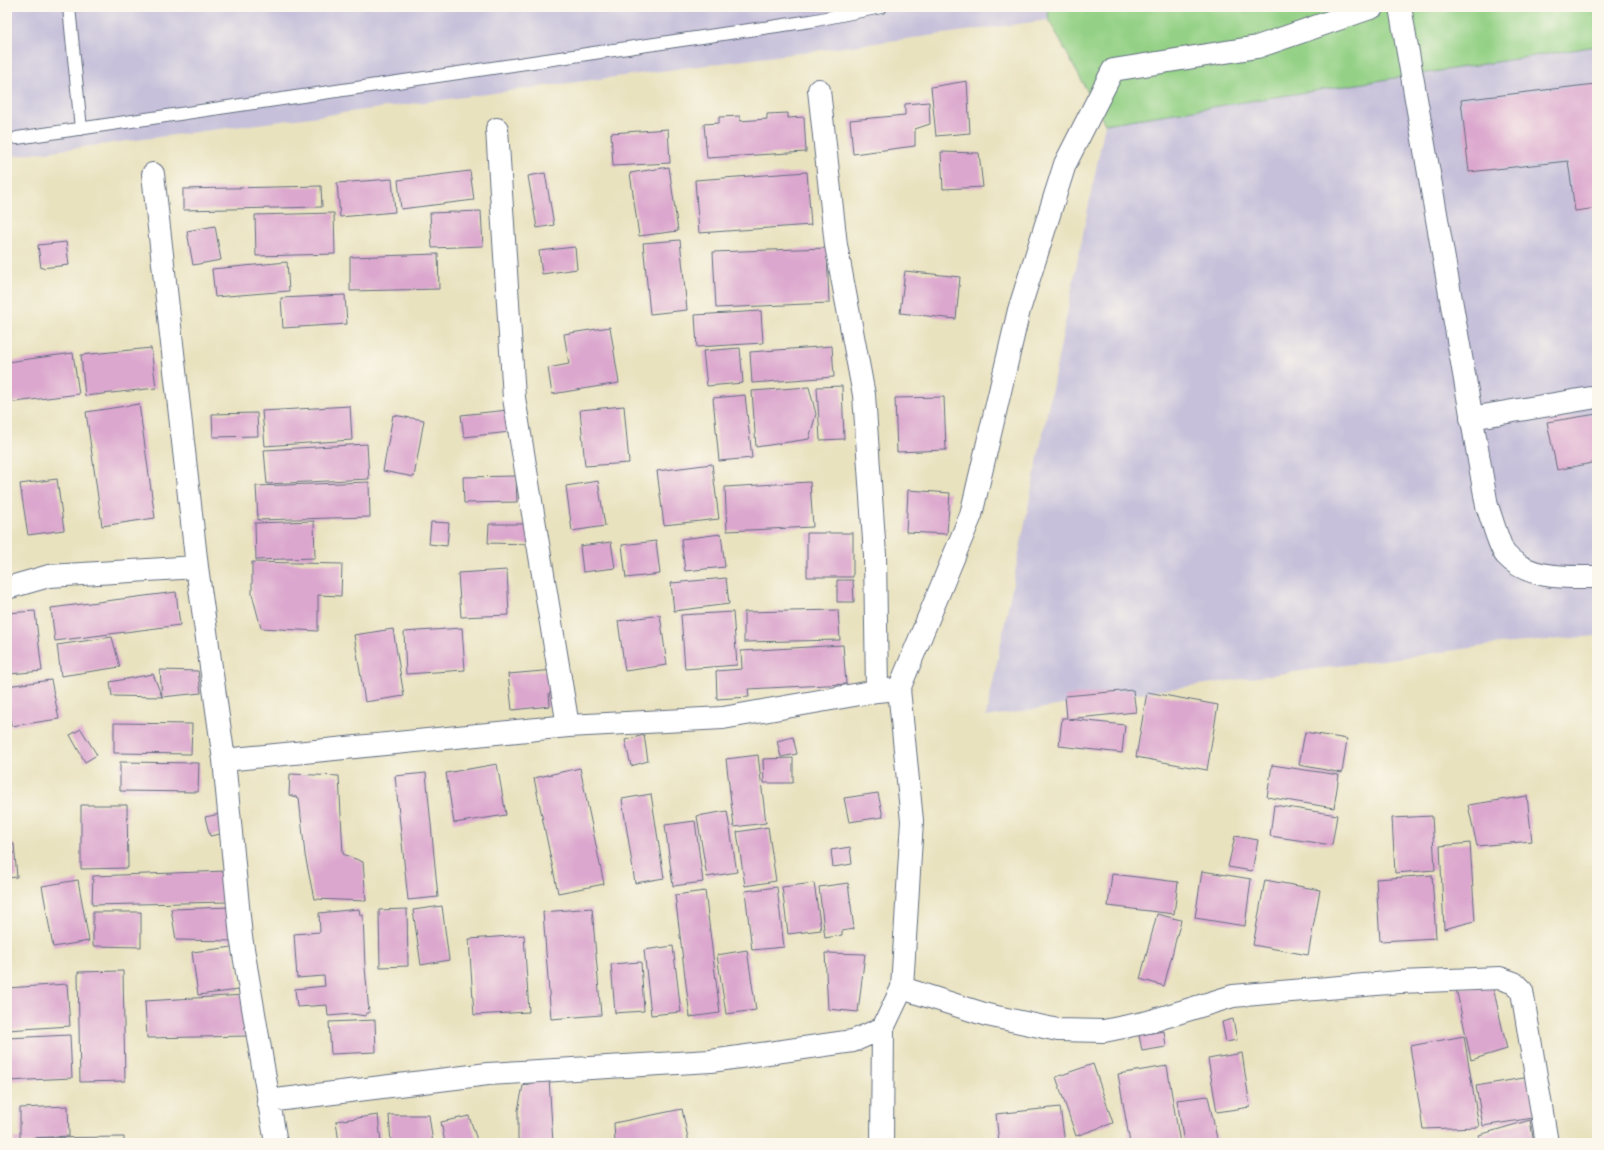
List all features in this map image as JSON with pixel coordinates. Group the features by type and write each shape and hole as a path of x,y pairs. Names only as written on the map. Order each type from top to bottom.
{"street":[{"path":"882,1143 883,1028 902,988 912,821 899,689 971,515 1019,310 1065,164 1113,70 1256,47 1373,7"},
{"path":"1400,7 1487,506 1506,555 1528,570 1553,576 1597,577"},
{"path":"819,90 837,252 864,395 875,555 877,691"},
{"path":"497,129 514,398 568,726"},
{"path":"153,174 197,567 224,760 241,937 276,1143"},
{"path":"1471,418 1597,397"},
{"path":"7,588 49,576 197,567"},
{"path":"224,760 568,726 723,718 877,691 899,689"},
{"path":"902,988 987,1015 1058,1030 1104,1031 1148,1022 1233,996 1400,982 1456,981 1500,978 1514,983 1522,991 1547,1143"},
{"path":"268,1102 488,1074 711,1061 853,1041 883,1028"}],"lane":[{"path":"69,7 81,129"},
{"path":"17,138 803,22 881,7"}],"shaded area":[{"path":"7,7 1047,7 1049,20 7,157"},
{"path":"1597,46 1597,636 1500,644 1147,692 986,717 1105,124"}],"green space":[{"path":"1047,7 1597,7 1597,46 1105,124 1049,20"}],"building":[{"path":"967,81 970,133 936,136 931,87"},
{"path":"1595,84 1597,101 1597,208 1575,211 1568,161 1469,172 1461,100"},
{"path":"929,102 930,124 915,129 915,146 853,154 850,120 905,115 905,104"},
{"path":"788,113 788,118 804,117 806,152 707,158 704,124 719,123 719,117 740,116 740,121 767,119 767,114"},
{"path":"668,129 670,163 613,166 611,133"},
{"path":"941,152 979,153 983,187 943,189"},
{"path":"669,167 678,231 639,236 630,173"},
{"path":"470,171 474,200 401,209 398,180"},
{"path":"807,172 811,225 699,233 695,180"},
{"path":"545,173 554,225 537,228 528,176"},
{"path":"392,179 395,212 340,217 337,183"},
{"path":"321,186 322,207 183,210 183,189"},
{"path":"481,211 483,246 432,248 430,213"},
{"path":"334,213 335,254 256,256 255,215"},
{"path":"215,226 221,260 193,265 187,231"},
{"path":"680,240 687,310 650,314 643,243"},
{"path":"66,242 69,265 41,268 38,245"},
{"path":"575,247 577,269 542,274 539,251"},
{"path":"827,248 829,303 716,308 713,252"},
{"path":"438,254 439,289 350,291 350,257"},
{"path":"287,262 289,291 215,297 212,269"},
{"path":"905,271 960,277 956,319 900,313"},
{"path":"345,295 347,324 283,328 281,298"},
{"path":"761,311 763,343 697,347 695,315"},
{"path":"610,327 619,383 552,394 548,368 569,364 564,334"},
{"path":"832,346 834,377 752,383 750,352"},
{"path":"151,348 156,388 85,396 81,355"},
{"path":"740,348 743,383 707,386 703,351"},
{"path":"73,353 79,394 7,403 7,362"},
{"path":"842,386 844,439 820,440 817,387"},
{"path":"809,387 816,414 809,439 756,447 752,391"},
{"path":"745,395 752,458 719,461 713,398"},
{"path":"944,397 946,450 897,452 895,398"},
{"path":"139,404 155,518 102,526 86,412"},
{"path":"350,406 352,440 265,446 262,411"},
{"path":"624,406 629,463 585,466 580,410"},
{"path":"508,410 510,432 464,437 461,415"},
{"path":"257,413 258,436 213,437 212,414"},
{"path":"1597,414 1597,462 1557,470 1547,422"},
{"path":"393,415 424,420 414,477 383,471"},
{"path":"367,444 369,479 267,484 264,450"},
{"path":"712,464 719,519 664,525 657,471"},
{"path":"516,476 517,502 464,503 463,477"},
{"path":"57,479 64,530 28,535 20,484"},
{"path":"598,481 605,526 572,531 566,486"},
{"path":"369,482 370,517 258,520 256,486"},
{"path":"810,482 813,527 727,531 725,487"},
{"path":"908,490 950,493 947,534 906,532"},
{"path":"314,521 315,558 256,560 255,523"},
{"path":"431,522 449,523 447,546 429,544"},
{"path":"489,524 531,524 531,544 488,543"},
{"path":"807,533 853,533 853,577 807,577"},
{"path":"721,534 725,567 685,571 681,539"},
{"path":"656,541 660,574 626,578 622,545"},
{"path":"611,542 615,568 583,572 580,546"},
{"path":"252,562 342,564 341,596 318,595 318,631 261,628 252,594"},
{"path":"507,570 509,615 461,617 458,573"},
{"path":"726,578 729,604 674,611 671,583"},
{"path":"837,580 853,580 854,602 837,602"},
{"path":"176,592 180,625 55,641 51,608"},
{"path":"838,610 840,640 744,642 744,612"},
{"path":"35,611 42,671 10,674 7,639 7,613"},
{"path":"733,612 737,665 685,669 681,615"},
{"path":"660,615 667,665 625,671 618,621"},
{"path":"462,628 465,670 406,674 404,632"},
{"path":"393,629 404,696 365,702 354,635"},
{"path":"112,637 120,667 61,676 57,645"},
{"path":"843,645 846,684 748,689 749,697 717,699 716,671 742,669 741,651"},
{"path":"160,670 198,671 201,693 162,697"},
{"path":"555,670 556,693 549,693 550,706 512,710 508,674"},
{"path":"153,674 162,697 112,696 110,682"},
{"path":"51,680 59,719 11,726 7,686"},
{"path":"1133,690 1136,712 1068,719 1125,725 1122,753 1059,746 1062,718 1067,718 1065,696"},
{"path":"1147,692 1218,705 1207,770 1136,757"},
{"path":"114,723 192,724 191,754 114,753"},
{"path":"81,729 97,755 85,762 70,735"},
{"path":"1305,732 1347,739 1342,773 1299,765"},
{"path":"644,735 648,761 631,766 625,740"},
{"path":"793,737 797,754 781,757 777,741"},
{"path":"758,755 766,823 734,827 726,759"},
{"path":"793,758 793,783 764,783 763,759"},
{"path":"120,762 199,763 198,792 120,791"},
{"path":"497,764 506,815 454,823 446,773"},
{"path":"1272,765 1339,775 1334,808 1267,797"},
{"path":"580,768 604,884 558,893 534,778"},
{"path":"426,773 438,897 408,900 395,776"},
{"path":"290,774 339,776 343,854 363,862 366,901 314,899 305,855 299,798 289,795"},
{"path":"7,783 9,795 7,796"},
{"path":"878,793 883,817 849,822 844,798"},
{"path":"651,794 664,878 635,883 622,799"},
{"path":"1527,796 1532,841 1477,846 1468,805"},
{"path":"81,805 127,805 128,868 81,869"},
{"path":"1274,805 1337,815 1332,845 1270,836"},
{"path":"727,811 737,872 707,877 697,816"},
{"path":"225,813 230,832 210,836 205,817"},
{"path":"1432,816 1435,870 1395,873 1392,818"},
{"path":"695,821 703,882 673,886 665,825"},
{"path":"768,827 776,881 745,886 737,832"},
{"path":"1235,836 1258,840 1252,871 1228,867"},
{"path":"1470,843 1475,921 1444,929 1440,846"},
{"path":"7,844 14,844 17,877 7,878"},
{"path":"850,847 852,864 833,867 831,850"},
{"path":"227,871 228,902 92,905 93,876"},
{"path":"1202,871 1251,879 1245,926 1195,918"},
{"path":"1112,874 1178,882 1174,914 1108,906"},
{"path":"1432,875 1436,938 1380,941 1376,879"},
{"path":"78,880 89,941 53,947 42,886"},
{"path":"1265,880 1320,890 1308,955 1253,945"},
{"path":"814,883 821,930 788,934 782,887"},
{"path":"848,883 854,929 842,931 842,935 825,938 819,887"},
{"path":"777,887 784,947 752,950 745,891"},
{"path":"705,891 720,1013 690,1017 675,895"},
{"path":"442,906 449,960 421,965 413,910"},
{"path":"232,907 234,941 176,940 171,909"},
{"path":"592,908 601,1015 551,1019 543,912"},
{"path":"359,909 360,915 363,915 369,1013 366,1013 366,1016 352,1014 328,1016 327,1005 297,1007 295,989 325,986 324,976 297,978 294,934 320,932 319,913"},
{"path":"407,909 408,966 380,967 379,910"},
{"path":"93,912 141,912 141,947 93,946"},
{"path":"1157,914 1181,920 1164,986 1140,979"},
{"path":"524,935 529,1012 474,1015 469,939"},
{"path":"673,946 681,1012 651,1015 644,950"},
{"path":"233,947 239,990 198,995 192,952"},
{"path":"747,950 756,1010 726,1014 717,955"},
{"path":"825,953 865,954 858,1012 828,1009"},
{"path":"641,962 644,1011 615,1013 611,964"},
{"path":"123,971 125,1081 80,1082 78,972"},
{"path":"67,984 70,1026 7,1030 7,988"},
{"path":"1493,987 1507,1049 1471,1060 1456,988"},
{"path":"244,995 249,1036 147,1038 145,1001"},
{"path":"1233,1019 1237,1040 1226,1042 1222,1022"},
{"path":"375,1020 376,1052 331,1054 329,1022"},
{"path":"1164,1031 1166,1047 1142,1051 1139,1035"},
{"path":"70,1035 72,1078 7,1081 7,1038"},
{"path":"1464,1036 1479,1127 1423,1129 1410,1046"},
{"path":"1242,1053 1250,1107 1217,1112 1208,1059"},
{"path":"1093,1064 1113,1123 1076,1136 1056,1077"},
{"path":"1167,1066 1180,1143 1130,1143 1118,1074"},
{"path":"1536,1076 1539,1117 1483,1126 1476,1086"},
{"path":"549,1078 553,1143 518,1143 518,1110 523,1086"},
{"path":"1208,1096 1218,1143 1184,1143 1177,1100"},
{"path":"68,1106 69,1136 32,1138 124,1137 124,1143 15,1143 13,1138 20,1138 20,1108"},
{"path":"1060,1107 1065,1143 999,1143 996,1114"},
{"path":"682,1109 689,1143 615,1143 614,1123"},
{"path":"378,1115 381,1143 339,1143 336,1121"},
{"path":"389,1115 429,1115 433,1143 391,1143"},
{"path":"469,1116 478,1143 445,1143 441,1122"},
{"path":"1530,1120 1534,1143 1481,1143 1479,1135"}]}
